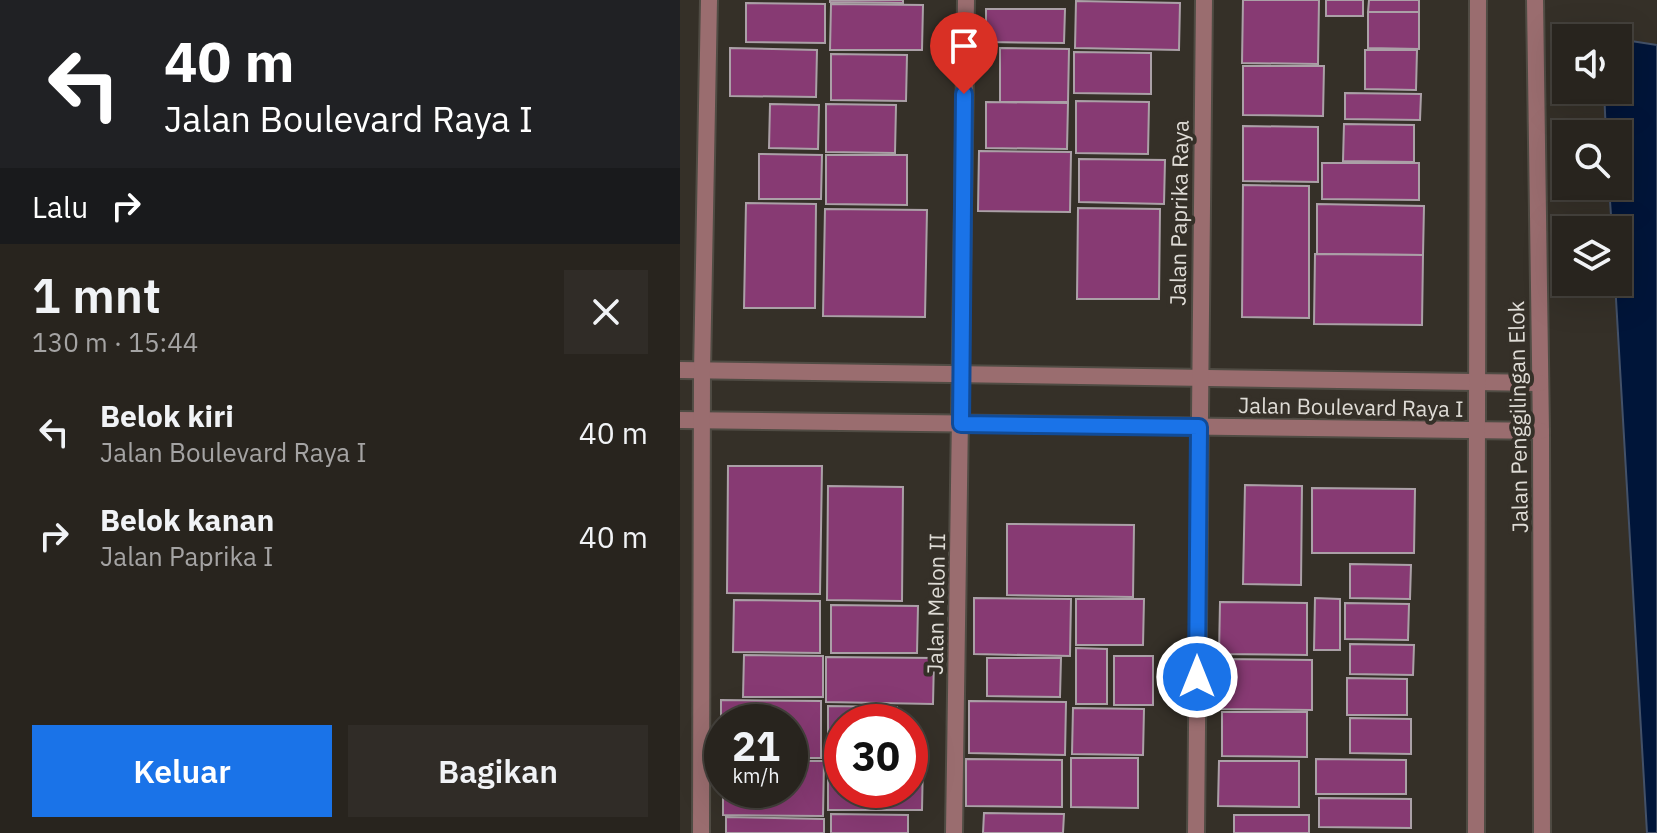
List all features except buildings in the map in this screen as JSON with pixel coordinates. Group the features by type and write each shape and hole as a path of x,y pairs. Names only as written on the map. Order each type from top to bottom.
{"street":[{"path":"701,833 702,371 709,0"},
{"name":"Jalan Melon II","path":"954,833 966,0"},
{"name":"Jalan Paprika Raya","path":"1196,833 1204,0"},
{"name":"Jalan Penggilingan Elok","path":"1476,833 1478,0"},
{"name":"Jalan Penggilingan Elok","path":"1535,0 1542,833"},
{"name":"Jalan Boulevard Raya I","path":"680,370 1540,383"},
{"name":"Jalan Boulevard Raya I","path":"680,420 1541,431"}],"water":[{"path":"1632,41 1657,45 1657,833 1647,833 1616,296 1632,296 1632,216 1611,216 1610,200 1632,200 1632,120 1605,120 1605,104 1632,104"}],"route":[{"path":"964,94 961,424 1199,427 1197,677"}]}
